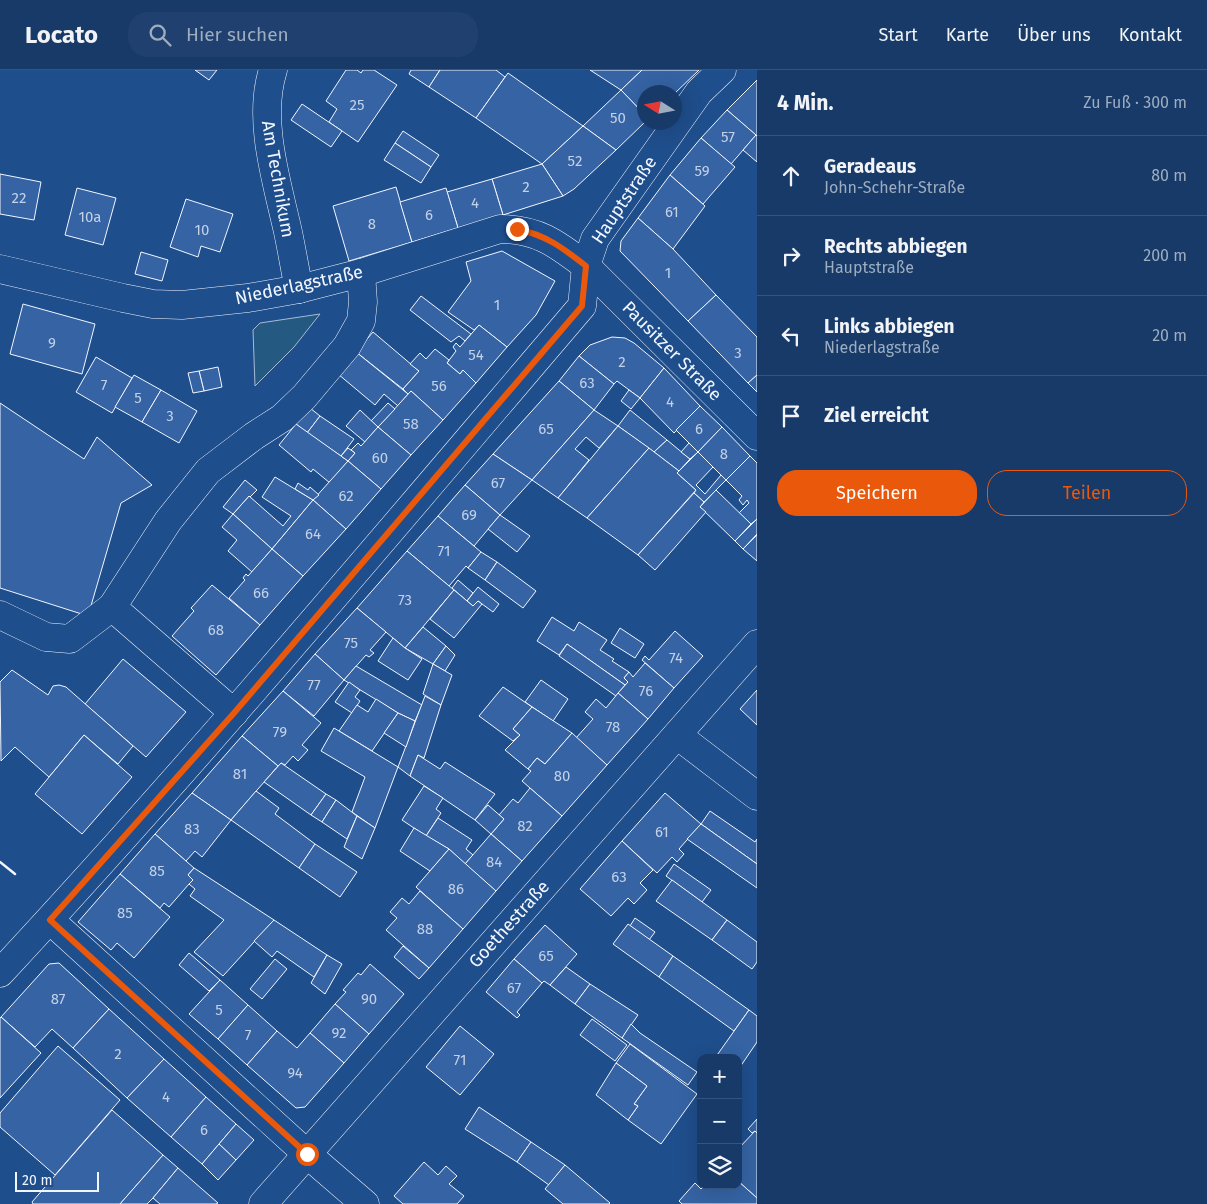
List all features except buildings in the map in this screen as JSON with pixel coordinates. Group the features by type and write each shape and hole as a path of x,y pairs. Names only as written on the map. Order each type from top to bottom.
{"street":[{"name":"Am Technikum","path":"273,70 269,82 266,124 277,187 299,289"},
{"name":"Hauptstraße","path":"0,973 50,920 234,713 582,306 586,266 594,239 699,92 722,70"},
{"name":"Niederlagstraße","path":"0,269 152,304 182,305 248,298 299,289 500,229 517,229 545,238 558,244 586,266"},
{"name":"Pausitzer Straße","path":"586,266 757,436"},
{"path":"0,615 46,637 70,639 112,607 168,521 208,471 254,436 282,418 304,397 347,346 361,321 363,302 360,272"},
{"path":"112,607 234,713"},
{"name":"Goethestraße","path":"263,1204 757,644"},
{"path":"677,735 757,796"},
{"path":"50,920 307,1154 365,1204"}],"shaded area":[{"path":"320,314 294,347 255,386 253,330 260,323"}],"fence":[{"path":"0,862 15,874"}],"wall":[{"path":"0,862 15,874"}],"route":[{"path":"307,1154 50,920 234,713 582,306 586,266 558,244 530,232 517,229"}]}
